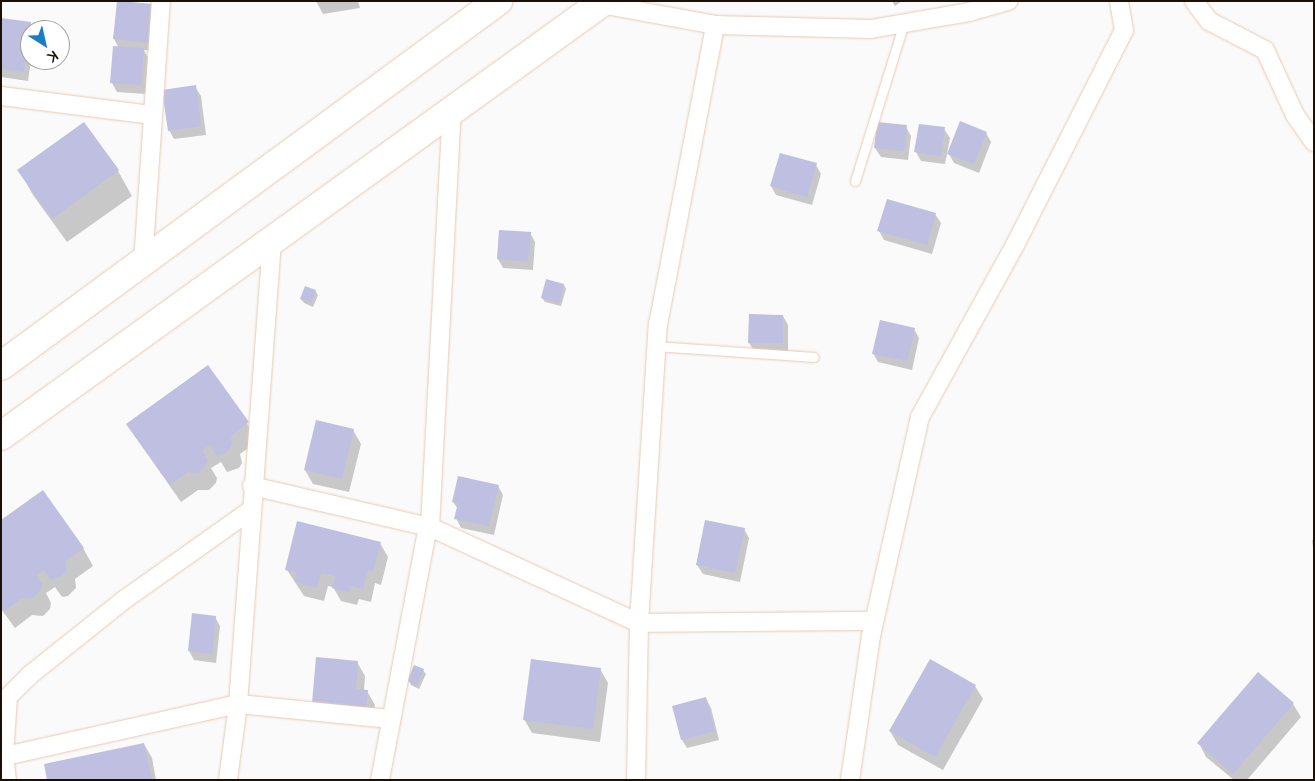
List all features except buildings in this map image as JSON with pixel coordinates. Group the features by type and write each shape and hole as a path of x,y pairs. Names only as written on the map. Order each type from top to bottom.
{"main road":[{"path":"1,436 602,3"},
{"path":"1,366 143,263 483,6"}],"street":[{"path":"143,263 161,1"},
{"path":"602,3 715,25 871,29 969,12 1008,1"},
{"path":"850,780 874,620 920,417 1015,245 1124,30 1119,1"},
{"path":"1194,1 1208,22 1266,50 1295,115 1314,142"},
{"path":"636,780 639,623 656,346 660,315 715,25"},
{"path":"1,96 152,115"},
{"path":"380,780 390,719 429,527 452,111"},
{"path":"228,780 238,704 252,486 272,241"},
{"path":"252,486 429,527 639,623 874,620"},
{"path":"7,780 2,757 8,697 30,675 124,600 251,510"},
{"path":"2,757 238,704 390,719"}],"lane":[{"path":"855,181 904,23"},
{"path":"656,346 814,357"}]}
